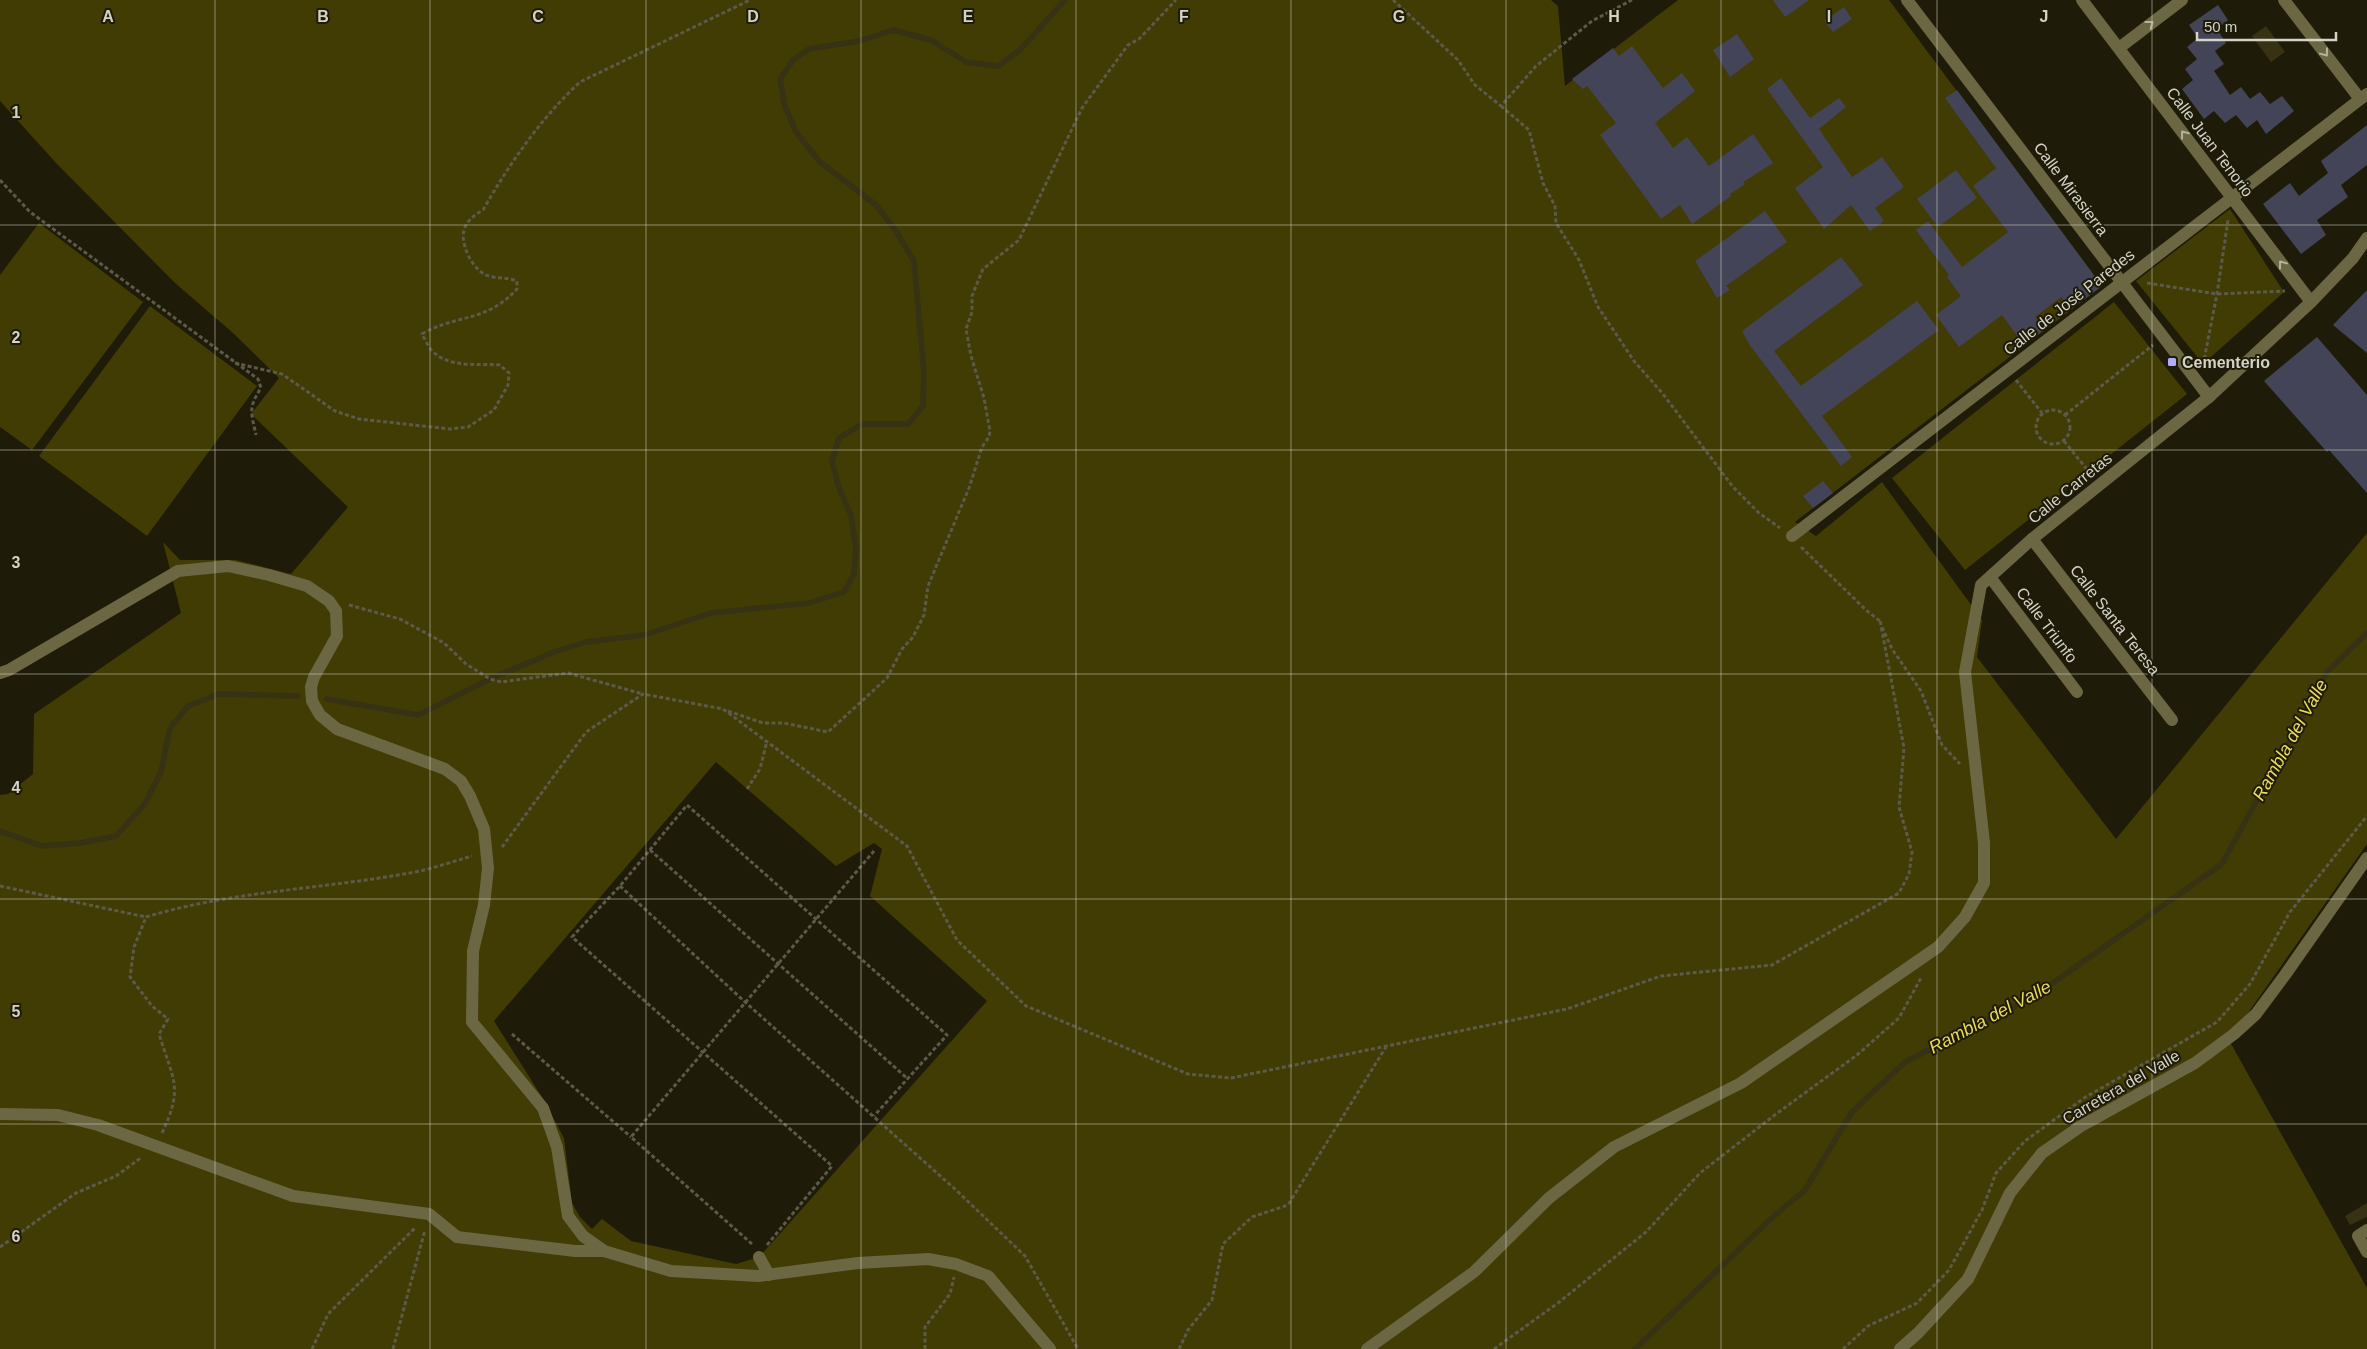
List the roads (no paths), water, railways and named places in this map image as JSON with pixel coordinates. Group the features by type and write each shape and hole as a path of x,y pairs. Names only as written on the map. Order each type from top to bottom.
{"street":[{"name":"Calle Mirasierra","path":"1907,0 2209,397"},
{"name":"Calle Juan Tenorio","path":"2082,0 2312,302"},
{"path":"2119,48 2182,0"},
{"path":"2284,0 2364,96"},
{"name":"Calle de José Paredes","path":"1792,536 2364,96"},
{"name":"Calle Carretas","path":"1367,1349 1474,1272 1549,1198 1614,1146 1741,1083 1938,947 1965,917 1984,883 1984,843 1965,672 1981,585 2032,539 2209,397 2312,302 2353,258 2367,238"},
{"name":"Calle Santa Teresa","path":"2032,539 2172,720"},
{"path":"0,673 9,670 178,571 228,566 269,574 306,586 329,601 336,611 337,636 314,677 311,687 312,701 320,715 337,729 445,768 461,781 470,796 484,829 488,868 484,905 473,951 472,1022 542,1108 557,1147 568,1216 583,1236 604,1251"},
{"name":"Calle Triunfo","path":"1990,577 2077,692"},
{"name":"Carretera del Valle","path":"1900,1349 1918,1333 1968,1279 2010,1193 2042,1153 2081,1126 2195,1063 2234,1034 2256,1014 2367,858"},
{"path":"0,1114 58,1114 98,1125 293,1196 429,1214 458,1237 574,1252 604,1251 671,1271 769,1275 866,1262 928,1259 956,1264 988,1276 1050,1349"},
{"path":"2362,1233 2367,1252"},
{"path":"758,1252 769,1275"}],"waterway":[{"path":"327,699 418,715 490,679 554,652 586,642 644,635 711,613 809,603 844,592 854,574 856,549 851,515 839,488 832,461 839,438 862,424 908,424 923,406 924,372 914,261 896,231 876,205 820,162 796,132 784,104 780,79 793,60 809,49 859,41 893,30 931,40 966,62 998,66 1020,50 1065,0"},
{"name":"Rambla del Valle","path":"1635,1349 1774,1216 1805,1190 1852,1112 1905,1062 2033,997 2222,864 2327,672 2367,633"},
{"path":"0,831 42,846 80,843 116,836 144,805 161,772 170,728 188,706 219,694 297,696"}],"place":[{"name":"Cementerio","path":"2172,362"}]}
